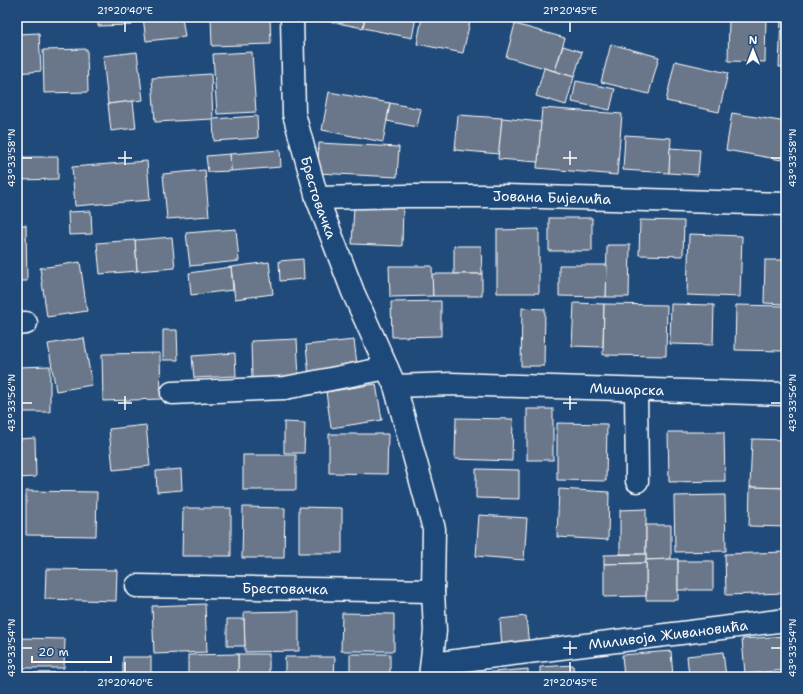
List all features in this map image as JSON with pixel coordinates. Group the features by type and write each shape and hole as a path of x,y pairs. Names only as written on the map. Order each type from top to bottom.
{"street":[{"name":"Брестовачка","path":"292,17 294,114 318,198 353,292 391,377 434,529 433,591 435,631 431,670"},
{"name":"Јована Бијелића","path":"318,198 506,196 786,204"},
{"name":"Мишарска","path":"391,377 451,384 786,394"},
{"path":"172,393 285,388 391,377"},
{"path":"636,390 637,481"},
{"name":"Брестовачка","path":"137,586 433,591"},
{"name":"Миливоја Живановића","path":"431,670 786,620"}],"building":[{"path":"98,17 132,17 132,25 98,26"},
{"path":"143,17 182,17 185,37 146,41"},
{"path":"211,17 270,17 271,44 212,46"},
{"path":"318,17 365,17 363,28 317,19"},
{"path":"365,17 416,17 412,38 363,28"},
{"path":"422,17 471,17 463,53 417,44"},
{"path":"729,17 766,17 765,62 728,61"},
{"path":"781,17 786,17 786,67 779,67"},
{"path":"515,24 565,38 555,71 506,57"},
{"path":"39,33 41,71 17,73 17,34"},
{"path":"611,44 659,57 649,94 601,82"},
{"path":"563,46 582,52 574,77 555,71"},
{"path":"87,49 88,92 44,93 43,50"},
{"path":"137,52 143,100 108,104 103,56"},
{"path":"252,52 256,112 217,114 213,54"},
{"path":"675,61 728,73 719,112 666,101"},
{"path":"544,68 574,77 566,105 536,96"},
{"path":"211,74 213,119 155,122 152,78"},
{"path":"576,81 615,89 610,110 572,102"},
{"path":"329,92 390,103 383,142 322,130"},
{"path":"133,101 136,128 111,131 108,104"},
{"path":"390,103 421,109 417,127 387,121"},
{"path":"542,108 622,114 617,175 537,168"},
{"path":"732,113 786,122 786,140 782,160 726,150"},
{"path":"458,115 502,118 499,154 455,150"},
{"path":"257,116 258,138 214,141 213,119"},
{"path":"502,118 541,122 538,162 498,159"},
{"path":"625,135 671,138 669,173 623,170"},
{"path":"319,143 399,147 397,177 317,173"},
{"path":"670,148 700,150 698,175 669,173"},
{"path":"280,150 281,167 231,171 230,154"},
{"path":"230,154 231,171 208,172 206,156"},
{"path":"18,157 58,157 58,179 19,180"},
{"path":"147,161 150,200 75,206 72,167"},
{"path":"205,170 209,216 167,219 163,174"},
{"path":"354,206 403,207 402,246 352,244"},
{"path":"91,211 92,234 69,235 68,212"},
{"path":"549,218 592,218 592,251 549,251"},
{"path":"640,220 684,221 683,256 639,255"},
{"path":"17,225 26,225 27,281 17,281"},
{"path":"236,229 239,261 190,266 186,233"},
{"path":"539,229 539,293 497,293 497,230"},
{"path":"689,234 742,236 740,297 687,295"},
{"path":"172,237 175,268 137,271 135,240"},
{"path":"135,240 137,271 100,274 97,243"},
{"path":"607,245 630,245 629,297 606,297"},
{"path":"454,246 481,246 482,274 454,274"},
{"path":"303,259 304,279 280,281 279,261"},
{"path":"765,260 786,260 785,304 764,303"},
{"path":"80,262 87,311 47,317 40,268"},
{"path":"269,262 273,294 235,299 231,267"},
{"path":"559,265 607,265 606,297 559,296"},
{"path":"389,266 432,266 433,296 390,297"},
{"path":"231,267 233,290 191,295 189,273"},
{"path":"432,274 482,274 482,296 433,296"},
{"path":"441,301 441,336 392,337 391,302"},
{"path":"574,303 604,304 603,347 572,346"},
{"path":"604,304 667,305 666,356 603,355"},
{"path":"671,304 714,305 713,345 670,344"},
{"path":"736,305 784,306 783,351 735,350"},
{"path":"522,308 545,309 544,366 521,366"},
{"path":"163,330 177,330 178,360 163,360"},
{"path":"84,338 92,385 56,391 48,344"},
{"path":"297,339 299,378 252,379 251,341"},
{"path":"354,340 358,372 309,377 306,345"},
{"path":"160,353 161,399 103,401 102,354"},
{"path":"235,353 236,376 194,378 192,356"},
{"path":"50,366 50,412 17,412 17,367"},
{"path":"376,384 382,420 331,428 326,392"},
{"path":"527,409 553,409 553,460 527,460"},
{"path":"456,418 513,419 512,461 455,459"},
{"path":"284,422 305,423 304,453 284,453"},
{"path":"557,423 607,424 606,481 557,480"},
{"path":"146,425 150,466 113,470 109,429"},
{"path":"668,432 724,432 725,481 669,482"},
{"path":"329,434 388,434 387,474 329,473"},
{"path":"35,438 36,477 17,478 17,439"},
{"path":"752,439 786,440 786,488 750,487"},
{"path":"243,455 296,455 296,490 243,490"},
{"path":"181,469 182,490 157,492 156,471"},
{"path":"476,469 519,470 519,499 476,498"},
{"path":"750,487 786,488 786,527 749,526"},
{"path":"559,489 609,492 608,540 557,537"},
{"path":"26,491 97,492 96,536 26,535"},
{"path":"725,495 726,551 675,552 674,496"},
{"path":"243,507 285,508 284,558 242,558"},
{"path":"299,507 342,508 342,553 299,553"},
{"path":"183,508 231,508 231,556 182,556"},
{"path":"646,509 646,554 620,554 620,510"},
{"path":"479,515 527,518 524,560 476,556"},
{"path":"646,525 671,525 671,559 646,560"},
{"path":"786,552 786,593 726,595 725,554"},
{"path":"646,554 646,563 604,564 604,555"},
{"path":"678,559 678,600 646,600 646,560"},
{"path":"678,561 713,561 713,590 678,590"},
{"path":"646,563 646,596 604,597 604,564"},
{"path":"46,569 117,570 116,601 45,599"},
{"path":"205,604 207,652 154,654 152,606"},
{"path":"299,611 299,651 245,652 244,612"},
{"path":"342,613 394,614 394,651 341,651"},
{"path":"526,616 529,647 502,649 500,619"},
{"path":"227,619 244,619 245,646 227,646"},
{"path":"786,636 786,670 745,674 742,639"},
{"path":"17,638 65,639 64,668 17,668"},
{"path":"671,651 673,677 624,677 622,655"},
{"path":"723,652 726,677 689,677 687,656"},
{"path":"238,654 269,654 269,677 238,677"},
{"path":"238,654 238,677 188,677 188,655"},
{"path":"350,654 390,654 390,677 350,677"},
{"path":"123,657 151,657 151,677 123,677"},
{"path":"285,657 335,657 334,677 285,677"},
{"path":"573,665 574,677 540,677 540,667"},
{"path":"528,669 528,677 483,677 482,673"},
{"path":"86,672 87,677 27,677 27,673"}]}
